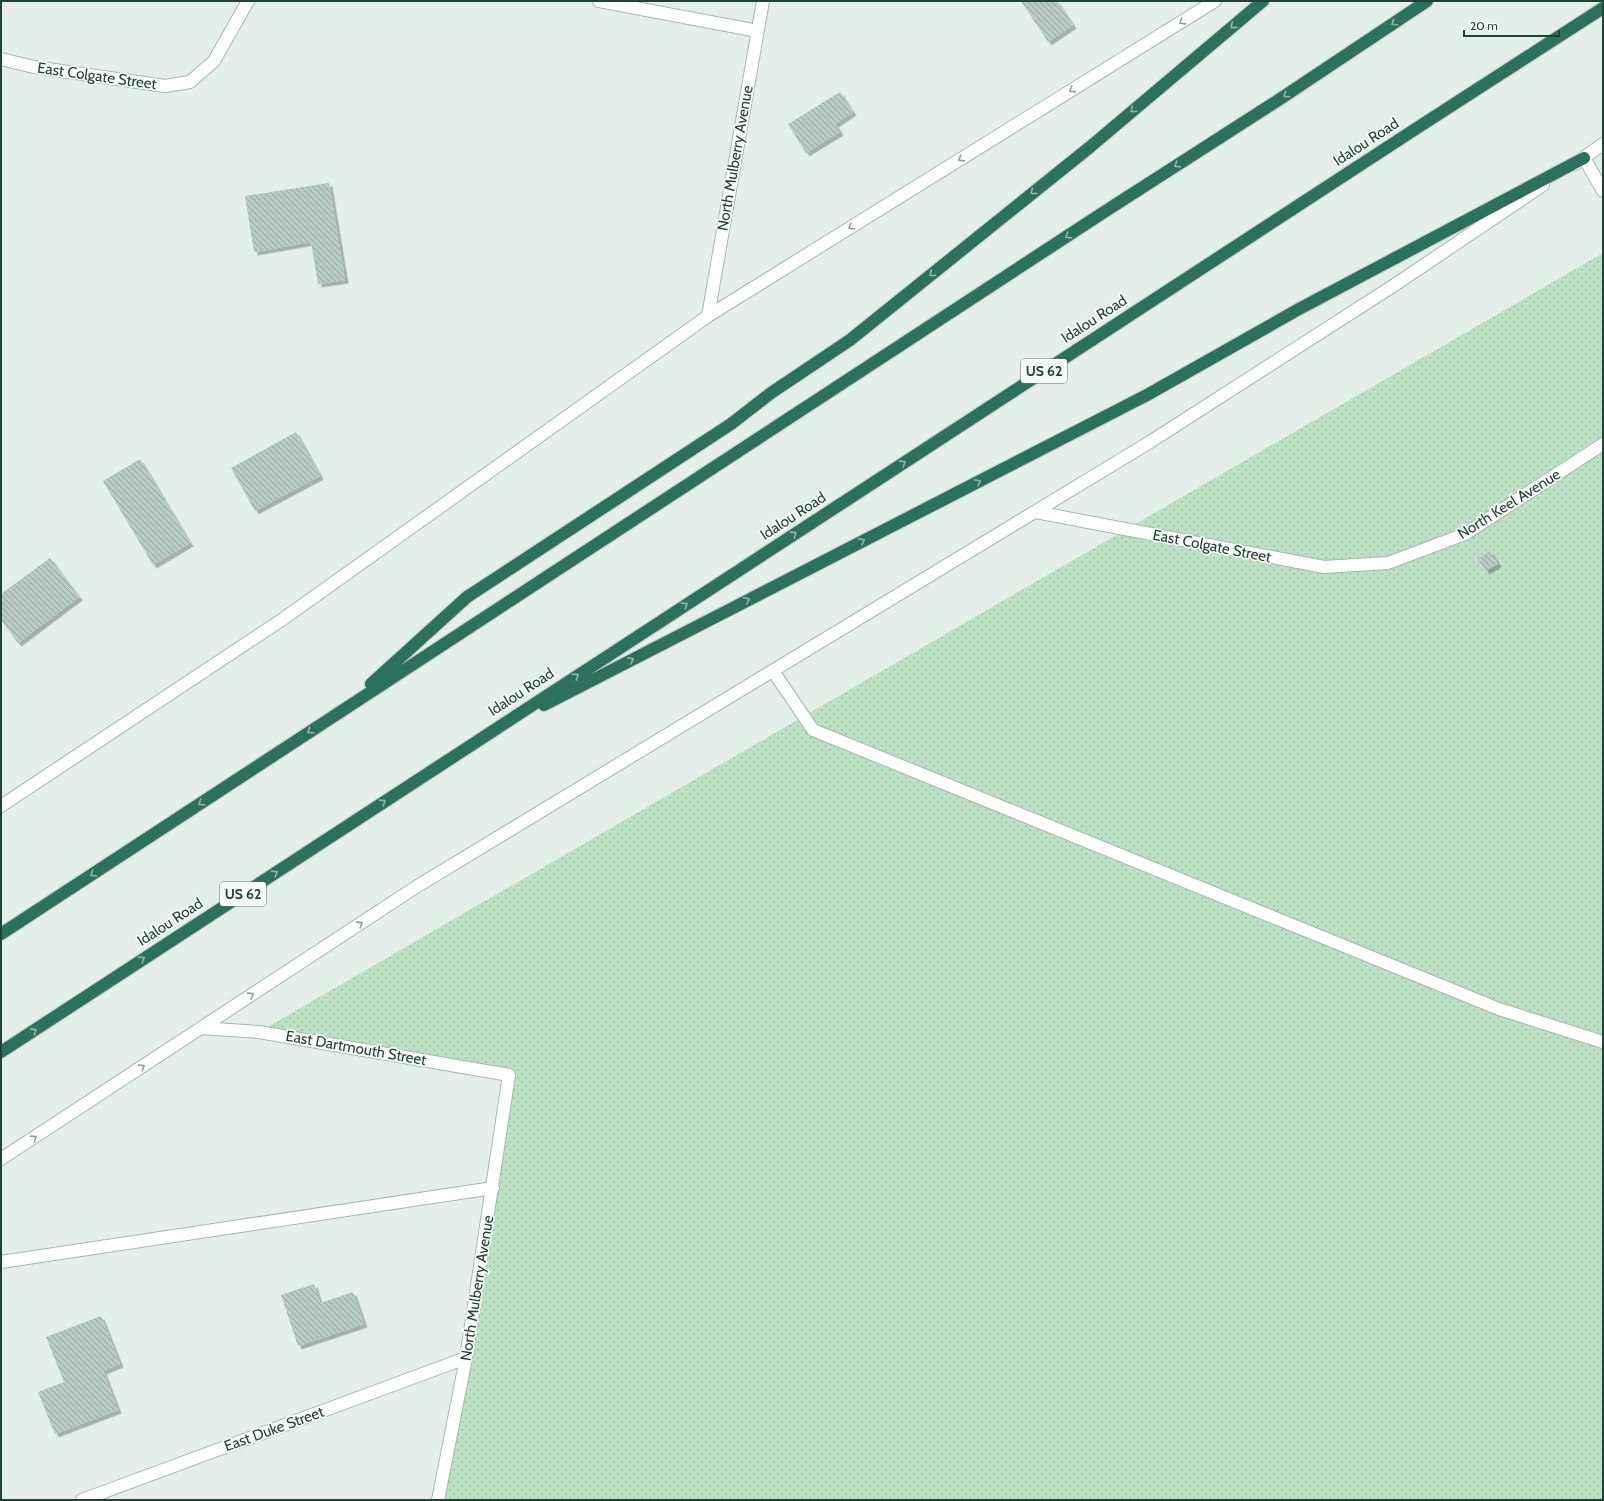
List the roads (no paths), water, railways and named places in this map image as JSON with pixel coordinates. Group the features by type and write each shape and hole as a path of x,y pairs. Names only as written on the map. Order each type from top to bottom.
{"highway":[{"path":"343,710 467,598 731,424 771,393 850,340 1090,147 1263,1"},
{"path":"1,934 1427,1"},
{"name":"Idalou Road","path":"1,1052 1403,136 1603,8"},
{"path":"484,735 1147,395 1299,309 1584,158"}],"street":[{"name":"East Colgate Street","path":"1,59 34,67 165,86 190,82 214,61 248,1"},
{"path":"599,1 758,31"},
{"path":"1,806 283,619 708,316 1215,1"},
{"name":"North Mulberry Avenue","path":"708,316 758,31 765,3"},
{"path":"1,1159 416,887 1150,442 1380,294 1603,144"},
{"path":"1584,158 1603,191"},
{"name":"North Keel Avenue","path":"1388,563 1465,534 1603,444"},
{"name":"East Colgate Street","path":"1036,512 1324,567 1388,563"},
{"path":"773,671 813,730 1500,1009 1603,1042"},
{"name":"East Dartmouth Street","path":"201,1028 260,1032 510,1075"},
{"name":"North Mulberry Avenue","path":"438,1500 466,1358 510,1075"},
{"path":"1,1262 493,1188"},
{"name":"East Duke Street","path":"82,1500 466,1358"}]}
